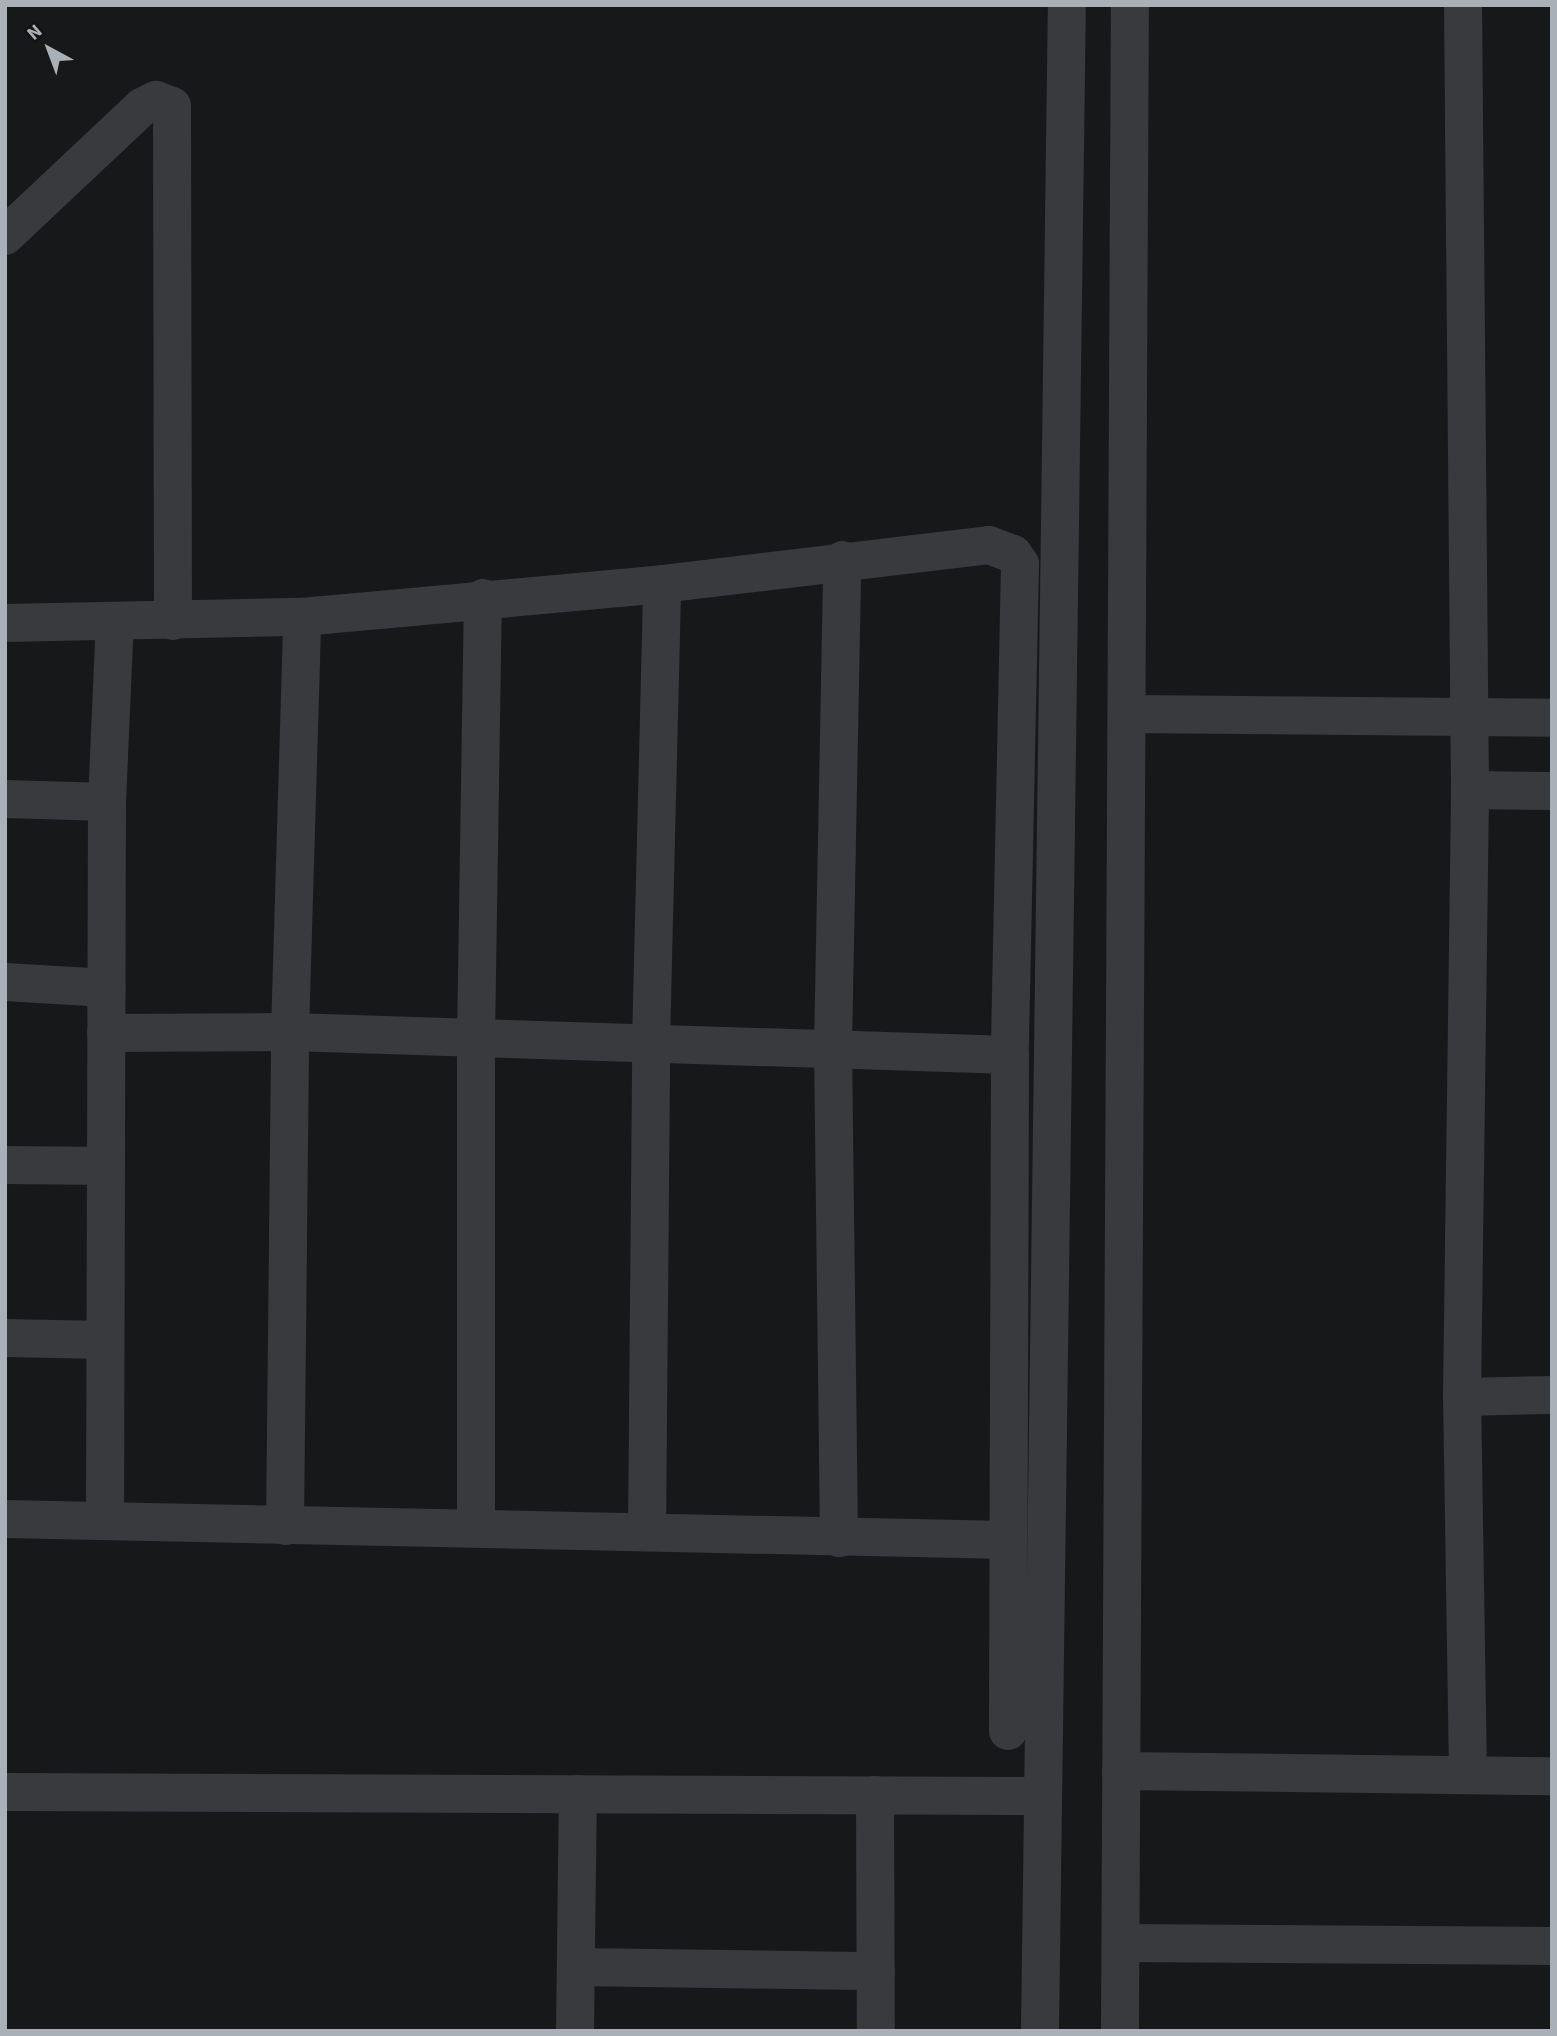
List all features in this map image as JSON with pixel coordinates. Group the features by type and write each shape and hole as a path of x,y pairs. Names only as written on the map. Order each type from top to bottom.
{"street":[{"path":"1040,2031 1040,1796 1067,5"},
{"path":"1120,2031 1130,714 1130,5"},
{"path":"1463,5 1470,790 1462,1397 1468,1775"},
{"path":"5,236 142,107 156,100 172,106 173,621"},
{"path":"5,623 302,617 483,598 662,584 842,560 989,545 1003,548 1020,564 1010,1055 1008,1731"},
{"path":"839,1538 833,1047 842,560"},
{"path":"648,1532 651,1043 662,584"},
{"path":"476,1528 476,1040 483,598"},
{"path":"285,1526 290,1032 302,617"},
{"path":"106,1520 107,802 115,622"},
{"path":"1130,714 1469,720 1552,718"},
{"path":"1470,790 1552,790"},
{"path":"5,799 107,802"},
{"path":"5,982 107,988"},
{"path":"106,1033 290,1032 476,1040 833,1047 1010,1055"},
{"path":"5,1165 106,1166"},
{"path":"5,1338 105,1340"},
{"path":"1462,1397 1552,1395"},
{"path":"5,1519 1008,1541"},
{"path":"1121,1771 1552,1776"},
{"path":"5,1791 1040,1796"},
{"path":"575,2031 578,1794"},
{"path":"875,1795 876,2031"},
{"path":"1121,1943 1552,1946"},
{"path":"576,1967 876,1971"}]}
